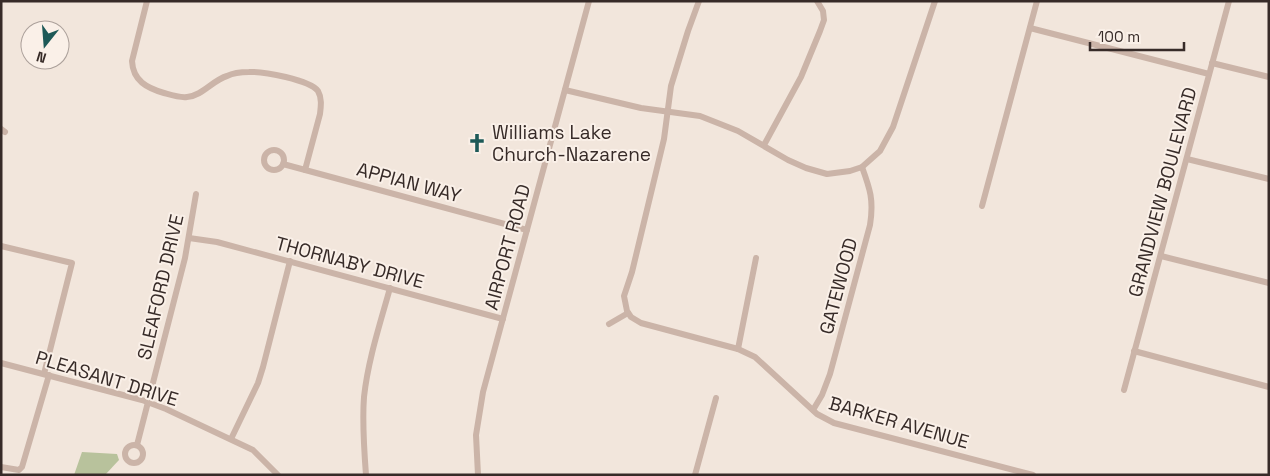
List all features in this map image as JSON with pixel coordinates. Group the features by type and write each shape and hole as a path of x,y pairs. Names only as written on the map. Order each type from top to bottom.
{"street":[{"path":"147,1 132,61 137,78 147,88 187,97 200,92 226,76 247,72 260,72 312,86 319,93 320,114 305,170"},
{"name":"AIRPORT ROAD","path":"478,475 476,444 478,420 503,319 589,1"},
{"path":"609,324 628,313 624,296 664,139 671,86 699,1"},
{"path":"764,145 801,77 820,31 824,20 823,11 818,1"},
{"path":"565,90 641,108 700,116 720,122 788,160 818,172 827,174 850,171 862,167 880,151 893,127 935,1"},
{"path":"982,206 1037,1"},
{"name":"GRANDVIEW BOULEVARD","path":"1124,390 1229,1"},
{"path":"1030,28 1209,74"},
{"path":"1212,63 1269,77"},
{"path":"1187,159 1269,179"},
{"name":"APPIAN WAY","path":"283,164 527,230"},
{"name":"GATEWOOD","path":"813,410 822,395 830,374 870,225 873,208 870,189 862,167"},
{"name":"SLEAFORD DRIVE","path":"137,445 185,258 196,194"},
{"name":"THORNABY DRIVE","path":"189,238 217,242 503,319"},
{"path":"1,246 72,263 22,467 19,470 1,467"},
{"path":"1161,256 1269,283"},
{"path":"738,349 756,258"},
{"path":"231,439 264,367 290,262"},
{"path":"366,475 363,444 364,398 370,361 390,288"},
{"name":"BARKER AVENUE","path":"628,313 641,322 738,349 756,357 813,410 834,423 1033,475"},
{"path":"1134,352 1269,388"},
{"name":"PLEASANT DRIVE","path":"1,363 148,402 166,409 253,450 278,475"},
{"path":"695,475 716,398"}],"green space":[{"path":"82,452 117,454 119,460 105,475 74,475"}],"place":[{"name":"Williams Lake Church-Nazarene","path":"477,143"}]}
